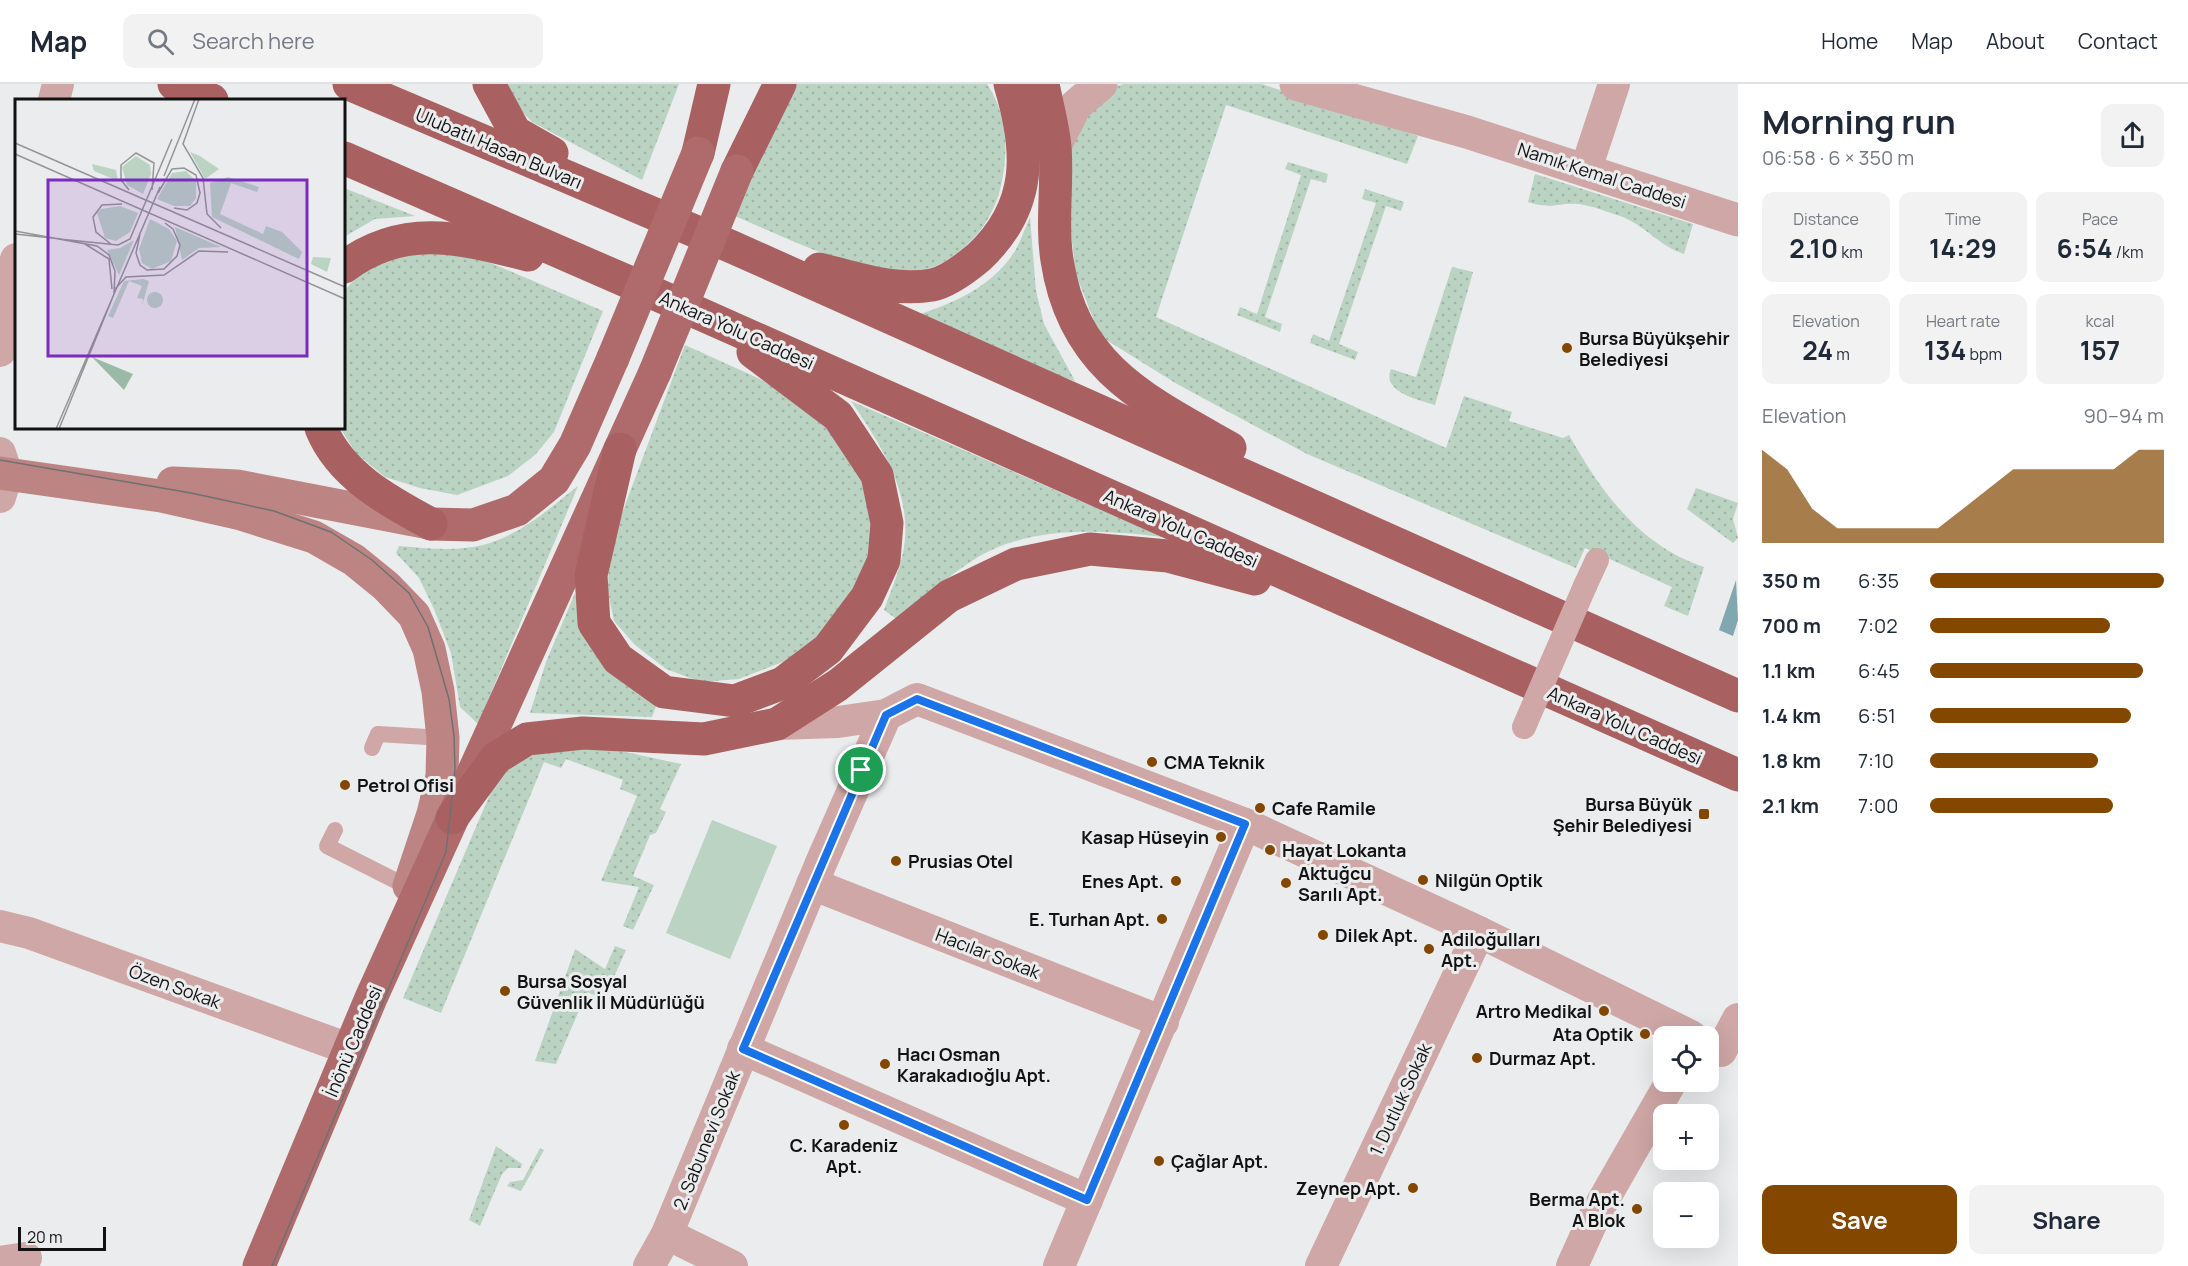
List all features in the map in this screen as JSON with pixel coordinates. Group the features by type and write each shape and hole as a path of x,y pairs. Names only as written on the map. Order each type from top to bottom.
{"highway":[{"path":"174,84 210,99"},
{"name":"Ulubatlı Hasan Bulvarı","path":"349,84 648,212"},
{"path":"489,84 515,132 648,212 732,247 1738,696"},
{"path":"698,153 714,84"},
{"path":"737,171 780,84"},
{"path":"732,247 893,287 933,285 970,265 998,238 1015,207 1024,174 1022,130 1010,84"},
{"path":"1043,84 1055,146 1056,260 1070,313 1097,358 1146,401 1421,554"},
{"path":"345,158 624,280"},
{"path":"345,266 362,253 391,242 421,238 460,238 624,280"},
{"name":"Ankara Yolu Caddesi","path":"624,280 1738,775"},
{"path":"620,449 591,575 594,623 618,658 664,693 735,701 783,683 828,649 867,597 884,560 887,523 877,475 838,416 706,317"},
{"path":"321,429 325,438 350,471 384,500 431,524"},
{"path":"452,818 496,758 527,739 583,733 704,739 777,724 838,685 949,596 1016,564 1090,549 1168,556 1349,603"}],"main road":[{"path":"72,481 122,480 237,486 431,524 473,525 517,510 554,480 575,445 726,84"},
{"name":"İnönü Caddesi","path":"260,1266 370,998 655,372 772,84"},
{"path":"2,474 72,481 161,496 241,514 314,537 354,560 386,586 414,615 429,649 438,691 443,738 442,776 433,814 370,998"}],"street":[{"path":"54,99 58,84"},
{"path":"1055,146 1075,105 1101,84"},
{"path":"1296,84 1327,90 1467,132"},
{"path":"1379,84 1467,132"},
{"path":"1586,170 1614,84"},
{"name":"Namık Kemal Caddesi","path":"1467,132 1738,220"},
{"path":"0,351 15,265"},
{"path":"1524,727 1597,560"},
{"path":"777,724 838,722 886,715 917,699 1245,824 1479,932 1670,1026"},
{"name":"2. Sabunevi Sokak","path":"649,1266 668,1234 812,884 886,715"},
{"path":"1059,1266 1245,824"},
{"name":"Hacılar Sokak","path":"812,884 1163,1022"},
{"name":"Özen Sokak","path":"0,926 29,933 349,1049"},
{"name":"1. Dutluk Sokak","path":"1321,1266 1479,932"},
{"path":"1722,1052 1738,1019"},
{"path":"743,1049 1087,1200"},
{"path":"1572,1266 1596,1213 1665,1092"},
{"path":"668,1234 732,1266"}],"lane":[{"path":"372,748 378,734 443,738"},
{"path":"335,830 327,846 408,887"}],"green space":[{"path":"508,84 679,84 642,180 532,122 515,104"},
{"path":"793,84 987,84 1003,122 1005,163 998,198 979,232 943,263 931,268 902,271 877,269 827,255 732,215"},
{"path":"1124,84 1262,84 1418,136 1407,164 1226,105 1156,317 1446,448 1464,396 1512,412 1509,421 1563,438 1569,435 1595,477 1624,514 1660,546 1704,567 1688,616 1664,606 1672,587 1585,548 1576,568 1307,454 1177,384 1100,336 1075,272 1069,208 1069,152 1086,106 1114,87"},
{"path":"1288,162 1328,174 1326,183 1311,179 1265,317 1282,324 1280,332 1237,315 1240,307 1257,314 1301,175 1285,169"},
{"path":"1535,174 1693,224 1684,254 1667,246 1629,220 1600,209 1579,204 1549,206 1528,202"},
{"path":"345,188 415,216 375,219 345,236"},
{"path":"1365,189 1404,202 1401,211 1386,206 1339,344 1358,352 1355,360 1310,343 1313,334 1329,341 1376,203 1362,199"},
{"path":"1030,217 1036,291 1044,324 1075,381 1026,364 915,316 958,299 995,275 1015,251"},
{"path":"414,248 484,260 603,311 554,432 535,455 508,476 457,495 420,488 385,477 356,453 341,429 345,429 345,291 367,268 392,255"},
{"path":"1452,267 1473,272 1435,405 1403,394 1391,384 1389,377 1391,369 1416,377"},
{"path":"685,345 760,379 815,412 848,447 868,493 875,560 826,631 788,660 739,679 701,682 666,669 635,645 614,621 608,592 609,548"},
{"path":"851,401 1163,537 1069,532 1022,539 999,547 967,564 898,620 884,610 904,548 905,520 902,501 890,466"},
{"path":"578,486 478,724 460,707 451,653 434,609 419,578 396,553 399,546 462,548 496,541 534,520"},
{"path":"1696,488 1738,503 1733,519 1738,538 1733,543 1687,509"},
{"path":"575,593 580,616 658,701 652,717 530,713 546,662"},
{"path":"528,748 607,748 681,764 660,809 666,812 656,833 650,835 633,876 654,885 633,930 623,926 639,887 601,881 637,796 620,789 623,780 566,759 561,768 544,762 441,1013 403,998 499,773"},
{"path":"712,820 777,846 730,959 666,933"},
{"path":"615,946 626,950 604,999 587,992 556,1064 535,1061 575,949 605,969"},
{"path":"496,1146 522,1164 521,1168 508,1168 502,1174 480,1226 469,1220"},
{"path":"540,1148 544,1150 521,1191 507,1186 510,1182 523,1180"}],"water":[{"path":"1736,580 1738,620 1733,636 1719,630"}],"tram line":[{"path":"0,460 191,493 274,511 331,532 372,560 409,593 428,627 449,699 454,736 455,769 446,852 272,1266"}],"place":[{"name":"Bursa Büyükşehir Belediyesi","path":"1567,348"},
{"name":"CMA Teknik","path":"1152,762"},
{"name":"Petrol Ofisi","path":"345,785"},
{"name":"Cafe Ramile","path":"1260,808"},
{"name":"Bursa Büyük Şehir Belediyesi","path":"1704,814"},
{"name":"Kasap Hüseyin","path":"1221,837"},
{"name":"Hayat Lokanta","path":"1270,850"},
{"name":"Prusias Otel","path":"896,861"},
{"name":"Nilgün Optik","path":"1423,880"},
{"name":"Enes Apt.","path":"1176,881"},
{"name":"Aktuğcu Sarılı Apt.","path":"1286,883"},
{"name":"E. Turhan Apt.","path":"1162,919"},
{"name":"Dilek Apt.","path":"1323,935"},
{"name":"Adiloğulları Apt.","path":"1429,949"},
{"name":"Bursa Sosyal Güvenlik İl Müdürlüğü","path":"505,991"},
{"name":"Artro Medikal","path":"1604,1011"},
{"name":"Ata Optik","path":"1645,1034"},
{"name":"Durmaz Apt.","path":"1477,1058"},
{"name":"Hacı Osman Karakadıoğlu Apt.","path":"885,1064"},
{"name":"C. Karadeniz Apt.","path":"844,1125"},
{"name":"Çağlar Apt.","path":"1159,1161"},
{"name":"Zeynep Apt.","path":"1413,1188"},
{"name":"Berma Apt. A Blok","path":"1637,1209"}],"route":[{"path":"917,699 1245,824 1087,1200 743,1049 861,770 886,715 917,699"}]}
